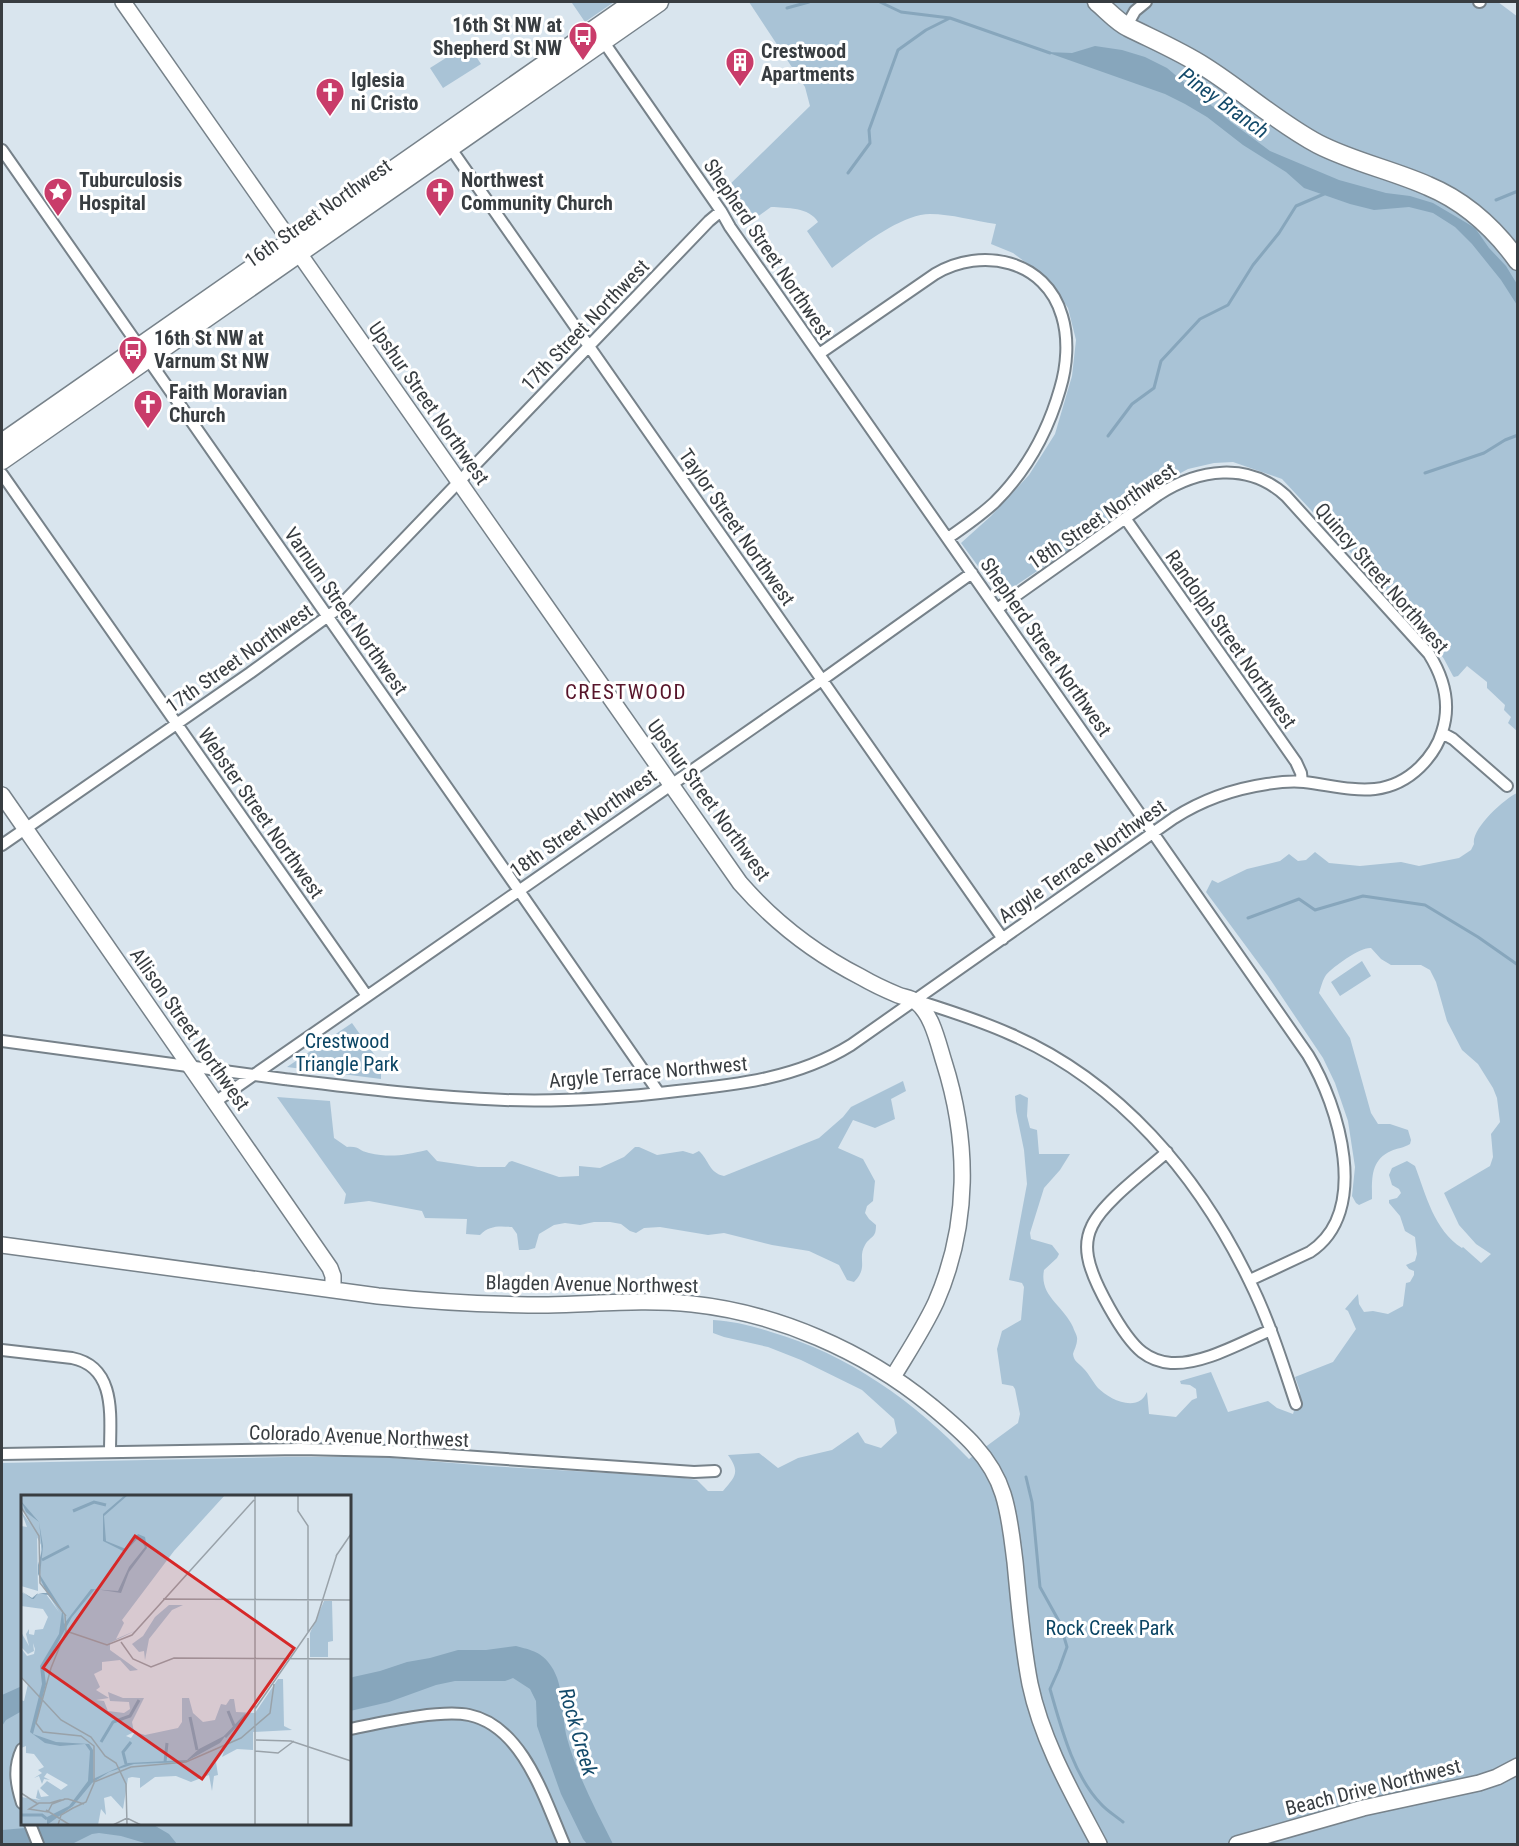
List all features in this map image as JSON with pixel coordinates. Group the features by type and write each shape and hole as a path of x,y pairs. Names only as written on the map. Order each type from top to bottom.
{"main road":[{"name":"16th Street Northwest","path":"2,443 143,352 295,247 598,34 634,2"},
{"name":"16th Street Northwest","path":"598,34 659,2"},
{"path":"1097,2 1126,27 1163,43 1202,65 1315,142 1356,161 1428,186 1452,198 1481,219 1518,261"},
{"name":"16th Street Northwest","path":"2,460 143,352"}],"street":[{"name":"Upshur Street Northwest","path":"123,2 740,883 777,922 834,963 879,986 1002,1030 1059,1060 1090,1080 1144,1127 1167,1152 1207,1205 1250,1280 1271,1330 1296,1404"},
{"path":"1126,27 1136,11 1146,2"},
{"name":"Shepherd Street Northwest","path":"598,34 1311,1060 1329,1099 1339,1131 1343,1156 1341,1208 1332,1232 1319,1246 1250,1280"},
{"name":"Taylor Street Northwest","path":"446,141 1002,939"},
{"name":"Varnum Street Northwest","path":"2,150 659,1093"},
{"name":"17th Street Northwest","path":"2,845 177,724 340,607 693,237 721,211"},
{"path":"819,354 935,274 966,261 990,260 1014,264 1033,275 1053,297 1062,316 1066,358 1060,390 1046,428 1027,462 1005,492 984,512 948,538"},
{"name":"18th Street Northwest","path":"997,609 1165,490 1187,479 1206,474 1234,473"},
{"name":"Quincy Street Northwest","path":"1234,473 1261,480 1286,496 1422,645 1438,668 1445,690 1446,710 1442,733"},
{"name":"Webster Street Northwest","path":"2,474 368,996"},
{"name":"Randolph Street Northwest","path":"1125,519 1296,762 1302,782"},
{"name":"18th Street Northwest","path":"215,1102 972,573"},
{"path":"1442,733 1453,739 1507,786"},
{"name":"Argyle Terrace Northwest","path":"2,1041 381,1091 506,1100 585,1099 659,1093 720,1087 772,1077 804,1068 843,1050 1153,833 1194,807 1223,794 1266,784 1302,782 1357,790 1388,786 1405,778 1423,764 1442,733"},
{"name":"Allison Street Northwest","path":"2,795 330,1268 333,1275 333,1290"},
{"path":"893,1377 918,1336 940,1291 955,1242 962,1194 961,1140 954,1096 929,1019 915,1000"},
{"path":"1167,1152 1104,1208 1090,1229 1087,1241 1088,1260 1111,1310 1137,1348 1155,1360 1168,1363 1199,1360 1271,1330"},
{"name":"Blagden Avenue Northwest","path":"2,1245 437,1302 551,1305 643,1301 705,1306 751,1315 784,1326 826,1342 893,1377 975,1446 999,1480 1008,1513 1022,1635 1035,1705 1053,1755 1099,1845"},
{"path":"2,1350 72,1358 92,1366 103,1381 108,1394 110,1452"},
{"name":"Colorado Avenue Northwest","path":"2,1454 300,1449 390,1451 694,1472 715,1471"},
{"path":"351,1729 444,1714 470,1715 487,1722 507,1736 521,1754 535,1778 564,1845"},
{"path":"21,1752 15,1776 21,1799"},
{"name":"Beach Drive Northwest","path":"1237,1845 1363,1808 1479,1784 1518,1767"},
{"path":"30,1825 39,1845"}],"green space":[{"path":"614,2 585,22 572,3"},
{"path":"749,2 1498,2 1518,17 1517,731 1508,723 1511,717 1504,710 1505,705 1487,688 1487,682 1467,666 1458,676 1454,677 1427,635 1422,636 1391,596 1282,479 1233,462 1214,463 1188,469 1166,481 1000,596 961,543 991,516 1029,475 1055,434 1072,376 1076,340 1068,308 1048,279 1013,253 991,244 996,224 946,215 918,216 892,226 832,268 807,231 818,222 809,213 797,209 771,207 745,226 723,191 810,106 805,87"},
{"path":"468,44 481,64 443,88 430,68"},
{"name":"Rock Creek Park","path":"1517,793 1517,1844 2,1844 2,1463 381,1457 678,1477 697,1480 708,1491 723,1491 735,1474 734,1466 728,1455 759,1453 778,1468 798,1458 832,1450 858,1432 865,1443 881,1448 897,1433 894,1419 862,1390 801,1360 768,1347 713,1333 713,1320 750,1326 799,1341 853,1367 879,1382 926,1418 969,1459 1018,1423 1020,1414 1015,1389 1013,1386 1002,1384 997,1349 1002,1331 1021,1320 1024,1287 1022,1283 1009,1280 1027,1184 1024,1150 1016,1111 1015,1096 1020,1094 1028,1098 1027,1116 1030,1128 1037,1130 1039,1154 1070,1154 1044,1188 1030,1233 1031,1239 1052,1245 1059,1254 1044,1270 1045,1287 1073,1327 1077,1338 1074,1359 1098,1388 1124,1403 1141,1400 1147,1392 1149,1414 1176,1417 1192,1400 1197,1398 1196,1389 1190,1385 1181,1384 1180,1381 1211,1372 1228,1412 1268,1401 1277,1408 1293,1414 1300,1391 1295,1377 1333,1362 1356,1329 1345,1309 1358,1294 1359,1304 1364,1312 1388,1314 1403,1306 1406,1283 1410,1282 1414,1275 1414,1271 1406,1265 1415,1261 1417,1254 1415,1237 1405,1231 1400,1216 1389,1203 1389,1200 1397,1198 1401,1193 1392,1185 1389,1175 1392,1168 1407,1161 1415,1166 1427,1200 1444,1232 1481,1263 1491,1254 1476,1244 1459,1225 1444,1193 1490,1166 1493,1157 1491,1134 1500,1122 1497,1098 1478,1064 1462,1050 1447,1021 1436,982 1430,970 1421,965 1391,965 1381,959 1371,948 1360,951 1341,962 1326,975 1319,993 1350,1038 1371,1113 1378,1124 1390,1124 1408,1130 1411,1140 1410,1144 1391,1151 1379,1160 1374,1171 1372,1199 1359,1205 1356,1203 1352,1196 1355,1167 1348,1121 1335,1083 1323,1058 1268,976 1206,892 1212,880 1218,883 1247,869 1280,861 1289,854 1298,861 1306,860 1315,852 1329,863 1360,866 1401,862 1419,866 1459,858 1471,850 1478,831 1497,808"},
{"path":"1362,961 1371,976 1340,996 1331,982"},
{"name":"Crestwood Triangle Park","path":"352,1023 381,1064 381,1079 287,1067"},
{"path":"903,1081 906,1091 891,1099 895,1119 875,1128 853,1120 838,1148 863,1159 875,1181 873,1201 867,1206 865,1213 876,1225 875,1233 865,1245 861,1272 854,1282 847,1280 839,1265 809,1251 724,1233 708,1235 660,1227 644,1228 636,1233 621,1224 610,1222 580,1225 565,1223 554,1225 539,1234 535,1248 519,1250 517,1234 512,1227 491,1228 480,1235 466,1234 467,1219 425,1218 422,1211 369,1201 344,1204 346,1194 277,1097 330,1101 334,1138 347,1147 355,1147 377,1155 398,1155 427,1150 437,1161 478,1167 505,1167 512,1161 559,1177 579,1176 579,1166 600,1168 624,1157 635,1147 639,1147 657,1155 683,1151 693,1154 699,1151 715,1172 724,1176 819,1138 851,1107"}],"shaded area":[{"path":"1095,46 1122,50 1145,57 1167,68 1231,122 1270,151 1339,180 1433,203 1475,228 1506,266 1517,284 1517,305 1501,280 1472,244 1455,227 1433,213 1409,207 1374,210 1304,188 1286,172 1185,104 1165,94 1046,52 1072,53"},
{"path":"516,1646 531,1650 548,1661 559,1682 565,1729 571,1752 587,1792 613,1844 587,1844 583,1839 561,1794 537,1726 536,1701 530,1689 513,1678 505,1681 455,1681 436,1685 389,1702 351,1711 351,1678 353,1677 458,1650 486,1650"},
{"path":"21,1686 21,1712 6,1720 2,1726 2,1695"},
{"path":"33,1825 154,1825 169,1834 177,1844 148,1844 121,1836 99,1833 72,1844 2,1844 2,1830"}],"waterway":[{"name":"Piney Branch","path":"787,8 809,2"},
{"name":"Piney Branch","path":"880,2 901,12 950,18 1050,53"},
{"path":"848,173 870,143 869,130 898,50 926,30 950,18"},
{"path":"1496,200 1518,191"},
{"path":"1108,436 1132,404 1154,388 1161,361 1200,319 1228,305 1253,265 1279,233 1296,206 1324,194"},
{"path":"1425,473 1484,453 1518,435"},
{"path":"1248,918 1299,899 1315,910 1363,896 1425,905 1478,937 1518,965"},
{"path":"1026,1477 1032,1502 1040,1587 1060,1623 1067,1647 1050,1689 1075,1765 1103,1807 1123,1822"}],"place":[{"name":"16th St NW at Shepherd St NW","path":"583,62"},
{"name":"Crestwood Apartments","path":"740,88"},
{"name":"Iglesia ni Cristo","path":"330,118"},
{"name":"Tuburculosis Hospital","path":"58,218"},
{"name":"Northwest Community Church","path":"440,218"},
{"name":"16th St NW at Varnum St NW","path":"133,376"},
{"name":"Faith Moravian Church","path":"148,430"}],"district":[{"name":"CRESTWOOD","path":"626,692"}],"water label":[{"name":"Rock Creek","path":"578,1732"}]}
